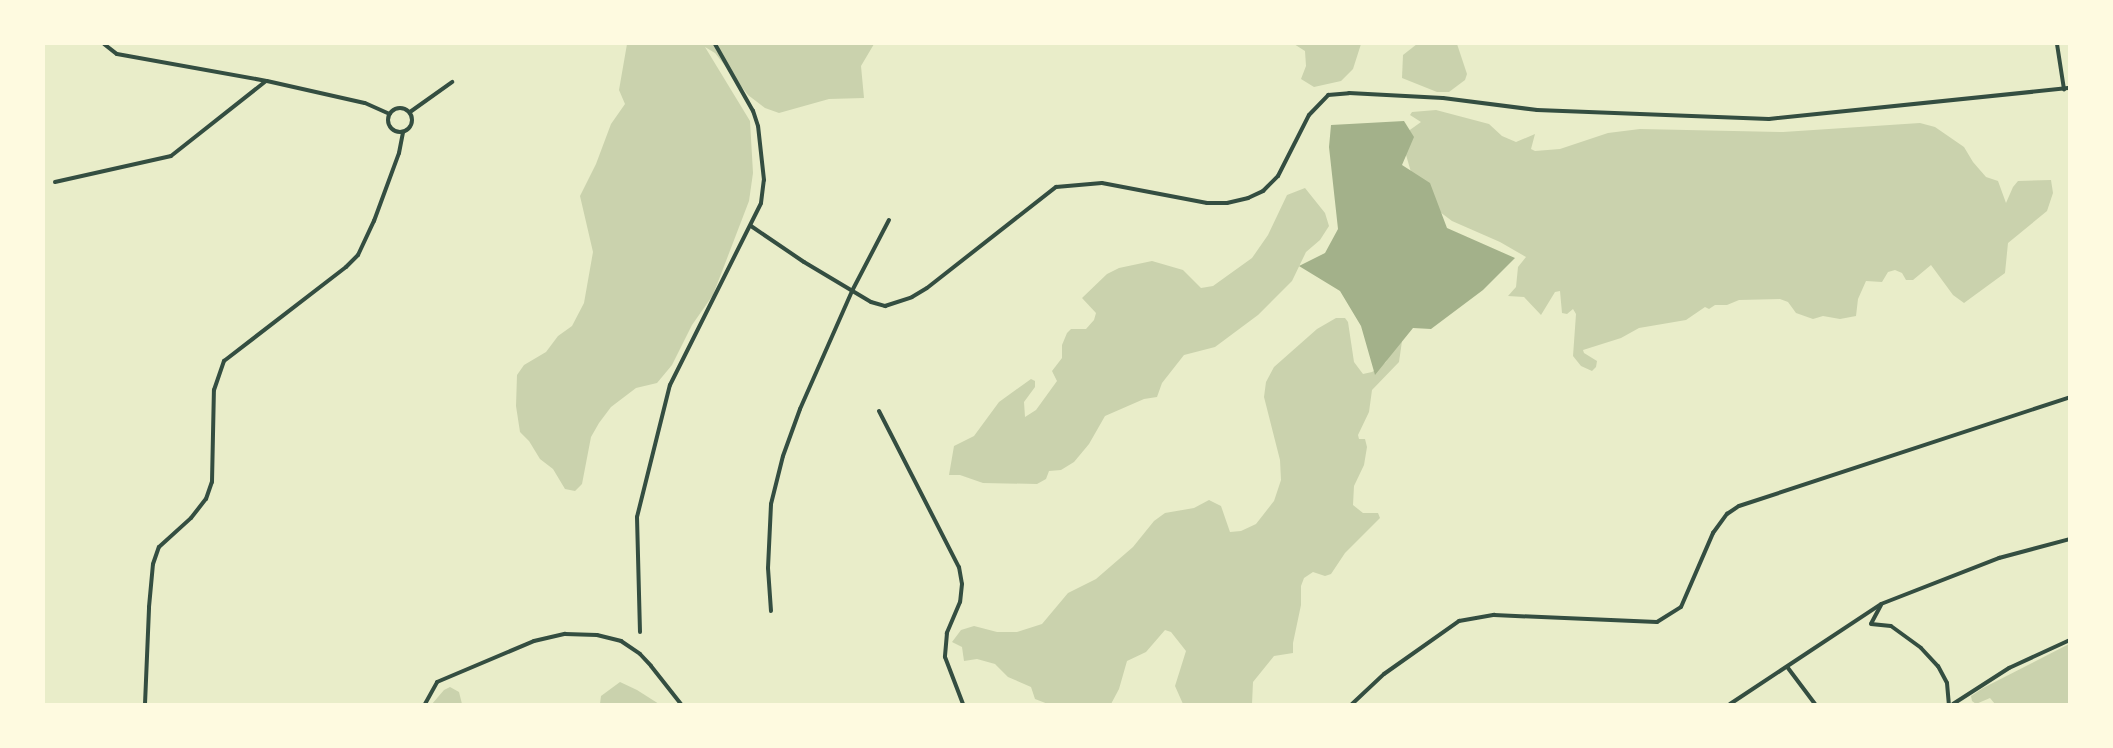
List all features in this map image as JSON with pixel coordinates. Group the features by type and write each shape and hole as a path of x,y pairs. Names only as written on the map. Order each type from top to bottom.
{"street":[{"path":"104,44 117,54 267,81 365,103 390,114"},
{"path":"640,632 637,517 670,385 752,226 761,203 764,180 758,126 753,111 715,44"},
{"path":"2057,44 2064,89"},
{"path":"55,182 171,156 267,81"},
{"path":"410,112 452,82"},
{"path":"752,226 804,262 852,291 871,302 885,306 912,297 1056,187 1102,183 1207,203 1227,203 1248,198 1263,191 1278,176 1310,115 1328,95 1349,93 1443,98 1537,110 1769,119 2070,88"},
{"path":"390,114 399,108 410,112"},
{"path":"146,705 149,607 153,564 159,547 192,518 206,499 212,482 214,390 224,361 346,267 358,255 388,182 403,132 412,124 410,112"},
{"path":"390,114 390,126 396,131 403,132"},
{"path":"771,611 768,568 771,504 783,456 800,409 852,291 889,220"},
{"path":"1352,705 1384,674 1459,621 1494,615 1658,622 1681,607 1713,533 1727,514 1739,506 2070,397"},
{"path":"879,411 959,567 962,584 960,602 947,633 945,657 963,705"},
{"path":"1730,705 1881,604 2000,558 2070,539"},
{"path":"1881,604 1871,624 1891,626 1921,648 1938,666 1947,683 1951,705 2009,668 2070,640"},
{"path":"425,705 437,682 534,642 565,634 597,635 621,641 640,654 681,705"},
{"path":"1788,668 1815,705"}],"shaded area":[{"path":"627,44 874,44 861,66 864,98 829,99 779,113 765,108 748,95 715,53 705,47 750,121 753,173 749,201 713,295 692,325 672,365 657,383 636,388 611,407 591,437 582,484 575,491 565,489 553,469 540,459 529,441 520,432 516,406 517,375 524,365 546,352 558,336 572,326 584,303 593,252 580,196 596,164 611,124 625,104 619,90"},
{"path":"1294,44 1361,44 1353,69 1341,81 1314,87 1301,79 1306,66 1305,51"},
{"path":"1417,44 1457,44 1467,74 1465,80 1449,92 1437,92 1402,78 1403,55"},
{"path":"1436,110 1489,124 1502,136 1516,142 1535,134 1531,149 1535,151 1560,149 1608,133 1640,129 1783,132 1920,123 1935,127 1964,147 1986,177 1998,181 2006,203 2018,181 2051,180 2053,193 2047,211 2008,243 2005,273 1964,303 1953,295 1931,265 1913,280 1906,280 1902,273 1895,270 1888,272 1882,282 1866,281 1858,299 1856,316 1840,319 1823,316 1813,319 1796,313 1788,302 1780,299 1739,300 1727,305 1715,305 1709,309 1705,307 1686,320 1639,328 1621,338 1583,350 1597,361 1592,371 1581,366 1573,356 1576,314 1573,309 1567,314 1562,313 1560,291 1555,292 1541,315 1524,297 1508,296 1516,287 1518,267 1526,257 1500,242 1452,221 1440,212 1411,172 1404,148 1407,132 1421,122 1410,115 1412,112"},
{"path":"1404,121 1414,137 1402,165 1430,183 1447,228 1515,258 1483,290 1431,329 1413,328 1375,375 1361,326 1340,291 1299,266 1325,253 1338,229 1329,147 1331,125"},
{"path":"1305,188 1325,213 1329,226 1320,240 1306,252 1292,281 1258,315 1215,347 1184,355 1162,383 1157,397 1144,399 1105,416 1089,444 1074,462 1061,470 1049,471 1046,479 1037,484 983,483 960,475 949,475 954,446 974,436 999,402 1031,379 1035,381 1035,387 1024,402 1025,417 1036,410 1057,381 1052,371 1062,358 1062,345 1067,333 1071,329 1086,329 1094,320 1096,313 1082,298 1107,274 1119,268 1152,261 1183,270 1201,288 1213,286 1252,258 1268,235 1287,195"},
{"path":"1336,318 1345,318 1348,322 1354,362 1363,374 1372,372 1386,362 1395,337 1403,334 1399,362 1372,390 1369,412 1358,435 1359,439 1365,439 1367,447 1364,465 1354,486 1353,505 1363,513 1378,513 1380,518 1345,553 1331,574 1325,576 1313,572 1304,578 1301,586 1301,605 1293,653 1274,656 1253,682 1252,704 1183,704 1175,686 1186,651 1171,632 1165,630 1146,652 1127,661 1119,689 1111,704 1048,704 1035,699 1031,687 1008,677 995,664 977,659 964,661 962,647 952,642 961,630 974,626 997,632 1017,632 1042,624 1068,593 1096,579 1133,547 1154,521 1165,513 1194,508 1209,500 1221,506 1230,532 1241,531 1256,524 1274,501 1281,480 1280,460 1264,397 1266,382 1274,367 1317,329"},
{"path":"2069,644 2069,704 1995,704 1990,698 1976,704 1972,701 1971,696 1983,688"},
{"path":"620,682 659,704 600,704 601,696"},
{"path":"450,687 459,692 462,704 432,704 444,690"}]}
